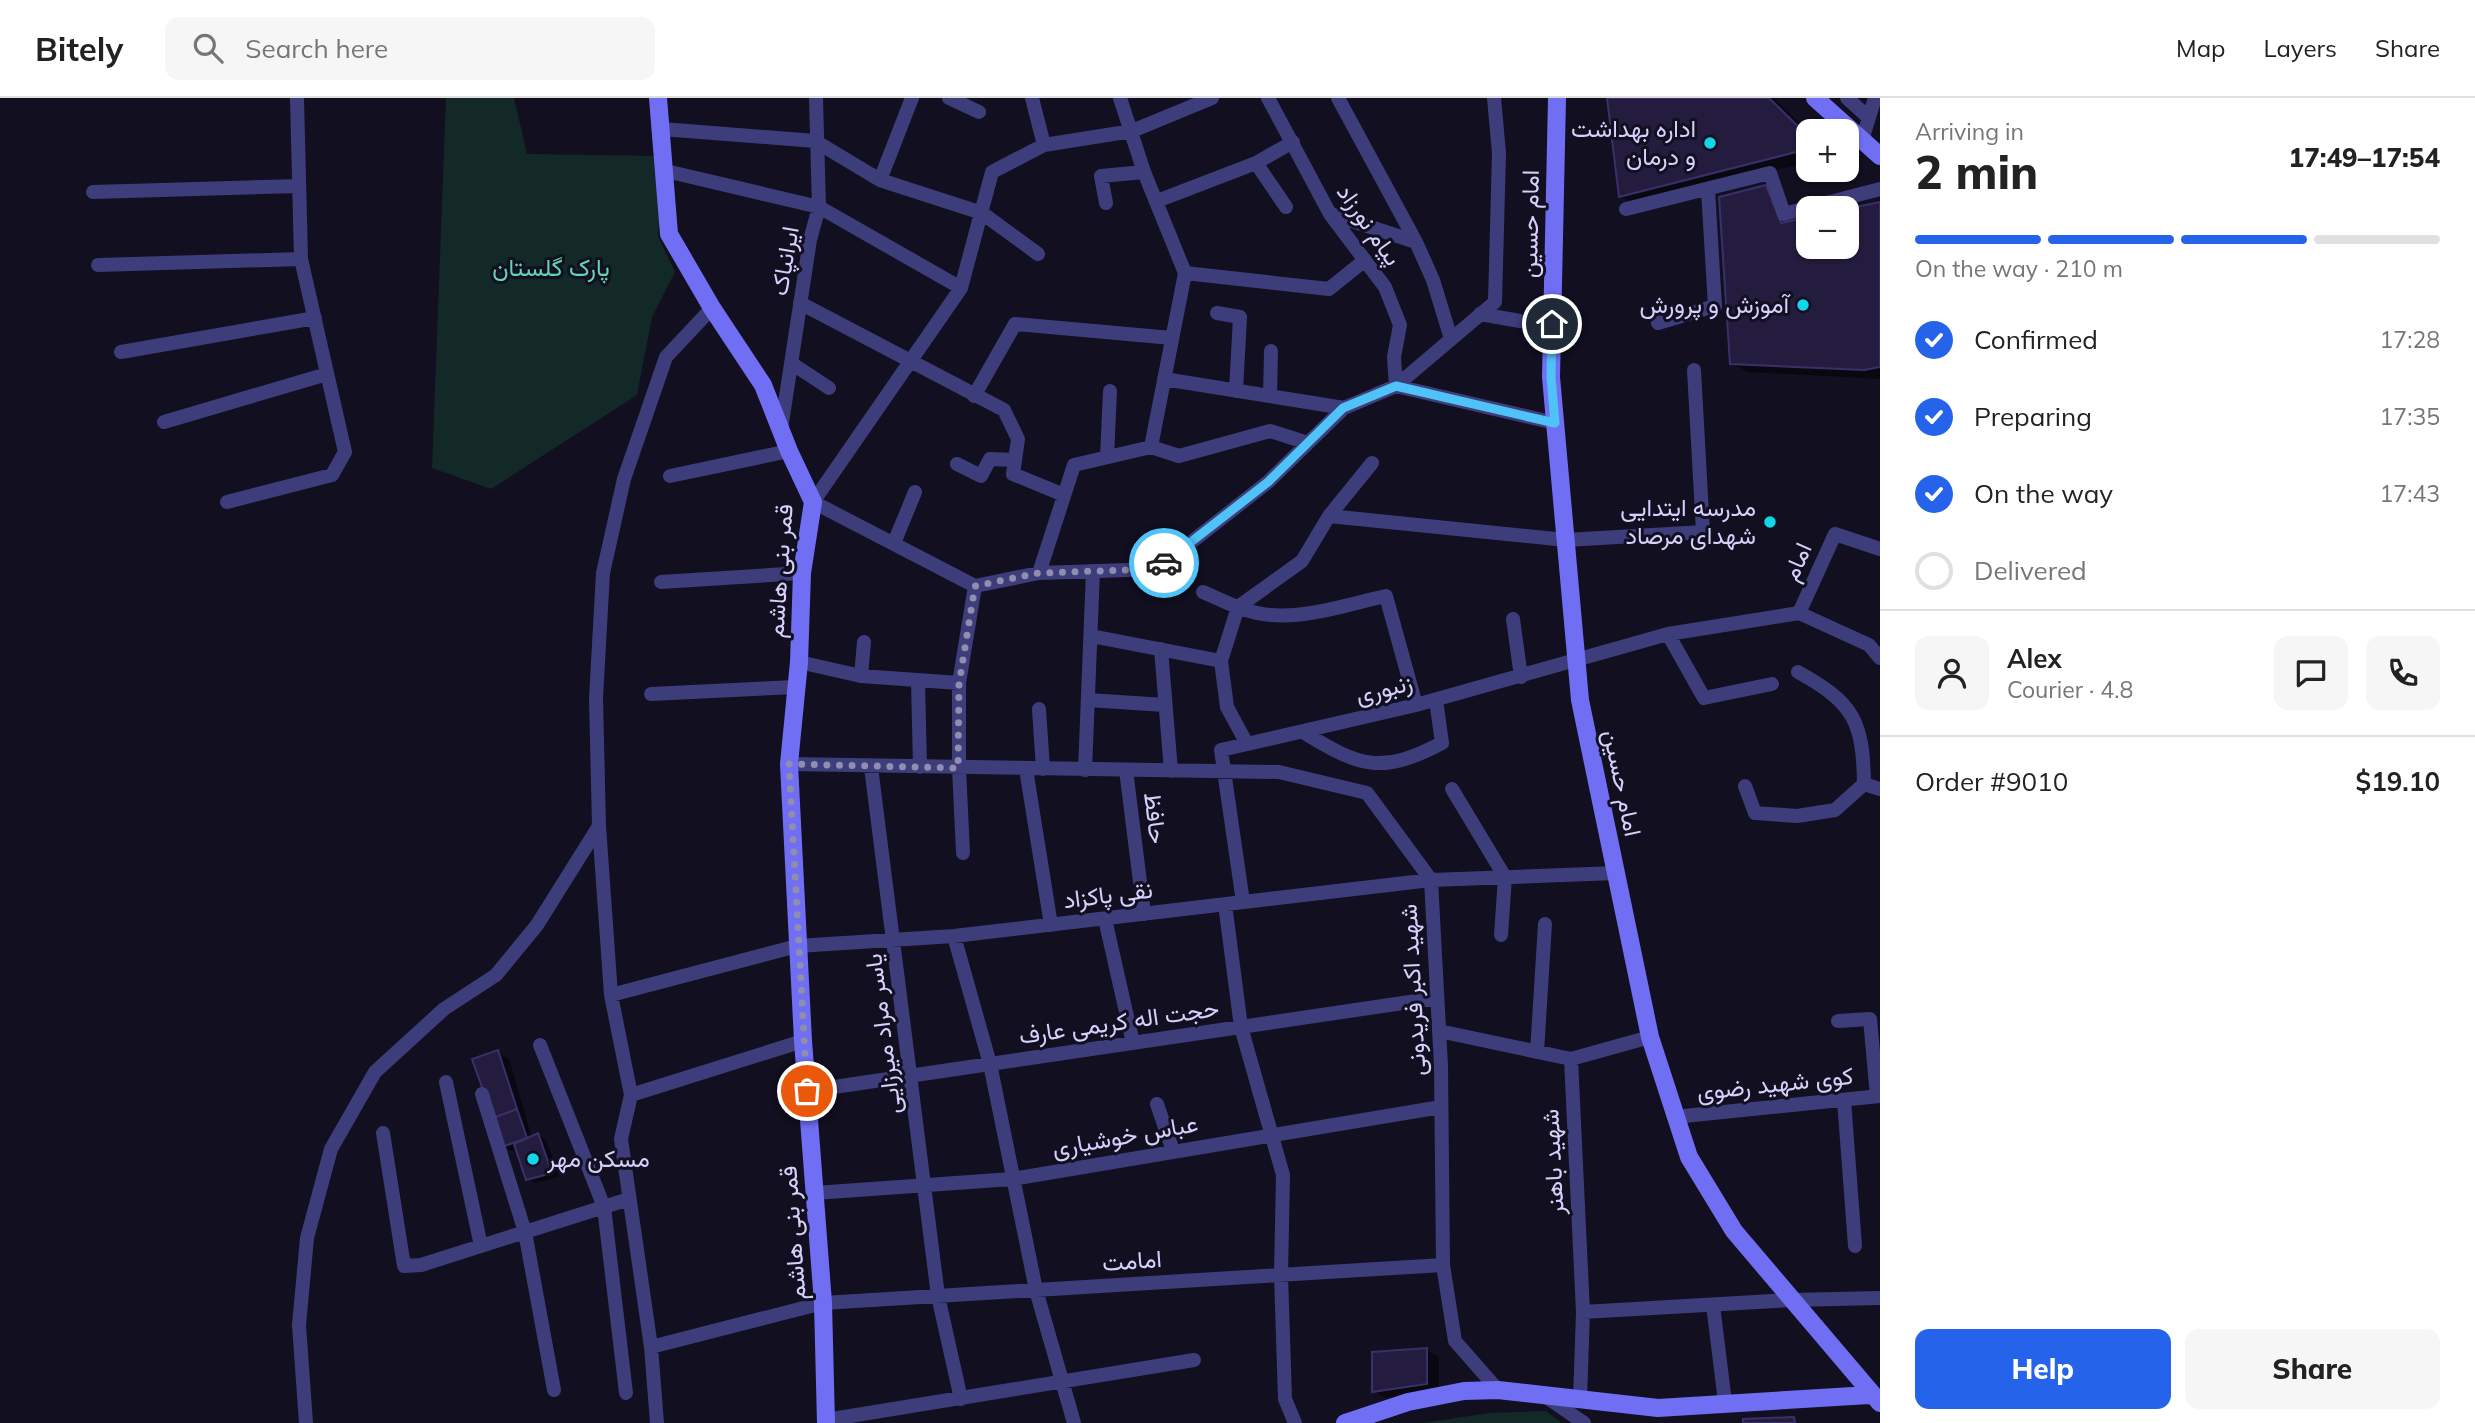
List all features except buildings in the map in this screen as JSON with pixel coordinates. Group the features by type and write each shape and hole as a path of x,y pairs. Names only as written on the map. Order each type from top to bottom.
{"street":[{"path":"227,502 332,475 345,452 301,259 297,98"},
{"name":"قمر بنی هاشم","path":"658,98 669,234 712,308 764,386 789,451 813,502 802,573 799,662 789,764 797,946 823,1303 826,1421"},
{"name":"ایرانپاک","path":"781,430 810,240 819,207 815,141 816,98"},
{"path":"880,180 912,98"},
{"path":"949,98 979,113"},
{"path":"1032,98 1044,145"},
{"path":"1120,98 1144,172 1185,273 1151,447"},
{"path":"1212,98 1132,131 1044,145 992,172 961,288 813,502 975,586 1039,573 1157,569 1268,482 1343,408 1396,386 1495,302 1499,153 1494,98"},
{"name":"پیام نورزاد","path":"1268,98 1331,214 1385,287 1399,325 1394,357 1396,386"},
{"path":"1339,98 1416,242 1433,280 1451,340"},
{"name":"امام حسین","path":"1557,98 1551,377 1580,700 1650,1037 1689,1157 1734,1231 1875,1399"},
{"path":"1815,98 1880,156"},
{"path":"1847,98 1869,118"},
{"path":"1862,140 1875,98"},
{"path":"662,129 815,141 880,180 982,213 1038,254"},
{"path":"1157,201 1256,163 1293,142"},
{"path":"1256,163 1286,207"},
{"path":"666,171 819,207 961,288"},
{"path":"1106,203 1101,176 1144,172"},
{"path":"1626,209 1770,173 1784,214 1880,189"},
{"path":"93,192 299,186"},
{"path":"1658,323 1715,306 1709,190"},
{"path":"1331,214 1416,242"},
{"path":"98,265 301,259"},
{"path":"1185,273 1329,289 1365,260"},
{"path":"800,303 1004,410 1018,439 1013,474 1064,495"},
{"path":"657,1423 651,1347 621,1139 631,1095 611,995 599,826 596,698 603,573 624,479 666,357 712,308"},
{"path":"1217,313 1240,317 1236,391"},
{"path":"1480,314 1520,321"},
{"path":"121,352 315,317"},
{"path":"974,396 1015,324 1172,338"},
{"path":"1270,396 1271,351"},
{"path":"791,363 829,388"},
{"path":"1329,516 1566,540 1703,532 1694,370"},
{"path":"164,422 327,374"},
{"path":"1164,379 1343,408"},
{"path":"1396,386 1555,423"},
{"path":"1107,457 1110,391"},
{"path":"1039,573 1074,465 1151,447 1179,456 1270,431 1308,443"},
{"path":"670,476 789,451"},
{"path":"957,464 981,476 990,459 1015,460"},
{"path":"1247,744 1227,708 1221,661 1238,607 1302,561 1329,516 1372,463"},
{"path":"894,543 915,492"},
{"name":"امام","path":"1799,613 1835,534 1880,549"},
{"path":"1085,770 1093,571"},
{"path":"661,582 802,573"},
{"path":"964,853 958,768 959,684 975,586"},
{"path":"1203,592 1238,607 1270,615 1312,612 1386,596 1416,705"},
{"path":"1799,613 1869,645 1880,658"},
{"name":"زنبوری","path":"1222,771 1221,750 1436,700 1668,634 1799,613"},
{"path":"1513,619 1521,677"},
{"path":"1668,634 1704,698 1772,684"},
{"path":"1091,636 1221,661"},
{"path":"861,676 864,642"},
{"path":"1161,649 1171,771"},
{"path":"799,662 861,676 959,684"},
{"path":"1745,786 1755,813 1797,816 1835,810 1864,783 1863,742 1852,714 1824,686 1798,671"},
{"path":"918,681 920,767"},
{"path":"651,694 795,687"},
{"path":"1088,700 1166,705"},
{"path":"1303,732 1341,755 1378,765 1410,760 1442,743 1436,700"},
{"path":"1039,709 1044,769"},
{"name":"شهید اکبر فریدونی","path":"789,764 1279,772 1367,793 1431,880 1439,1031 1443,1265 1455,1340 1499,1391"},
{"name":"یاسر مراد میرزایی","path":"871,767 938,1296 961,1399"},
{"path":"1026,769 1051,925"},
{"name":"حافظ","path":"1126,770 1144,914"},
{"path":"1222,771 1243,902"},
{"path":"1864,783 1880,789"},
{"path":"1452,789 1505,877 1501,936"},
{"path":"306,1423 299,1325 307,1238 331,1149 375,1072 444,1009 496,975 537,925 599,826"},
{"name":"نقی پاکزاد","path":"611,995 797,946 954,936 1431,880 1616,873"},
{"path":"1225,904 1241,1027 1283,1175 1281,1275 1285,1399 1295,1423"},
{"path":"1105,919 1133,1043"},
{"path":"1538,1052 1545,924"},
{"path":"954,936 990,1064 1036,1290 1074,1423"},
{"name":"حجت اله کریمی عارف","path":"807,1091 1437,998"},
{"path":"1838,1021 1870,1019 1879,1096"},
{"path":"1439,1031 1571,1059 1650,1037"},
{"path":"631,1095 803,1041"},
{"path":"540,1045 604,1207 626,1393"},
{"name":"شهید باهنر","path":"1571,1059 1583,1312 1580,1399"},
{"path":"446,1082 481,1247"},
{"path":"482,1094 525,1232 554,1390"},
{"name":"کوی شهید رضوی","path":"1674,1117 1879,1096"},
{"path":"1844,1100 1855,1246"},
{"path":"1157,1104 1173,1151"},
{"name":"عباس خوشیاری","path":"815,1193 1012,1179 1441,1107"},
{"path":"383,1133 404,1266 421,1265 629,1199"},
{"name":"امامت","path":"651,1347 823,1303 1443,1265"},
{"path":"1583,1312 1791,1300 1880,1298"},
{"path":"1713,1305 1725,1402"},
{"path":"826,1421 1195,1360"},
{"path":"1345,1423 1408,1402 1464,1391 1545,1395 1658,1408 1725,1402 1875,1399"},
{"path":"1545,1395 1584,1423"}],"green space":[{"name":"پارک گلستان","path":"446,98 514,98 527,154 664,156 658,236 675,272 652,317 637,395 491,489 432,468"},
{"path":"1546,1411 1562,1423 1422,1423 1489,1413"}],"way so far":[{"path":"807,1091 789,764 958,768 959,684 975,586 1039,573 1157,569 1164,563"}],"place":[{"name":"اداره بهداشت و درمان","path":"1710,143"},
{"name":"آموزش و پرورش","path":"1803,305"},
{"name":"مدرسه ایتدایی شهدای مرصاد","path":"1770,522"},
{"name":"مسکن مهر","path":"533,1159"}],"route":[{"path":"1164,563 1268,482 1343,408 1396,386 1555,423 1551,377 1552,324"}]}
